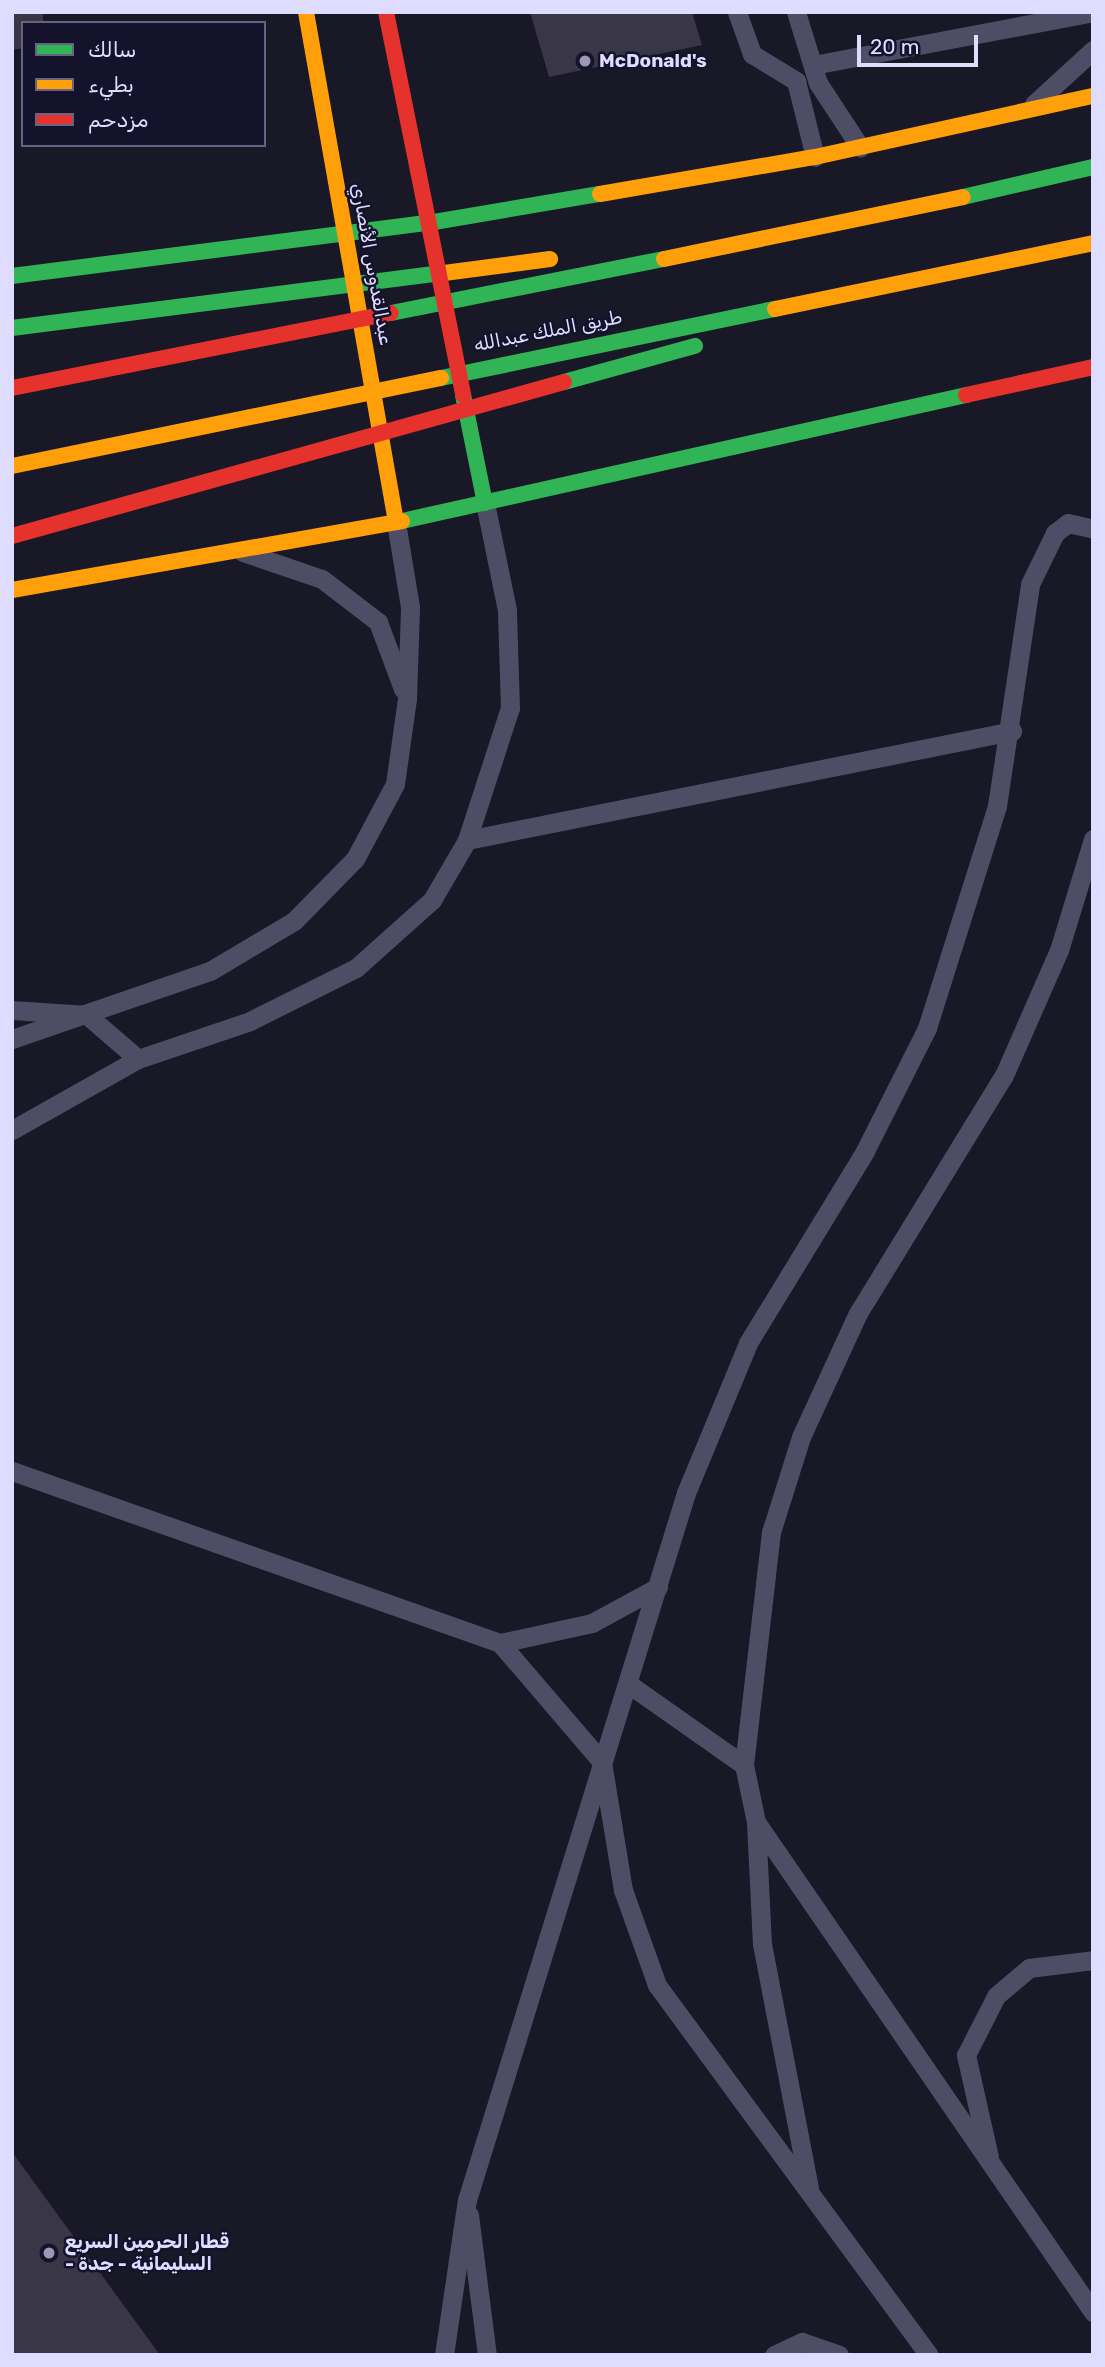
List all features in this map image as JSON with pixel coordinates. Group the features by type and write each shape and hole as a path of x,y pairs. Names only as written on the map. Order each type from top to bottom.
{"main road":[{"name":"عبدالقدوس الأنصاري","path":"306,12 396,522"},
{"path":"386,12 485,503"},
{"path":"12,276 346,236 429,223 815,157 1093,96"},
{"path":"12,388 837,225 1093,167"},
{"path":"590,254 837,225"},
{"name":"طريق الملك عبدالله","path":"12,466 1093,243"},
{"path":"12,328 563,257"},
{"path":"12,536 1002,261"},
{"path":"12,590 229,547 396,522 1093,367"}],"lane":[{"path":"737,12 752,54 796,81 815,157"},
{"path":"796,12 813,65 860,147"},
{"path":"813,65 1093,12"},
{"path":"1028,110 1093,50"},
{"path":"12,1130 138,1059 250,1021 356,968 432,900 467,841 510,708 507,610 485,503"},
{"path":"12,1038 87,1015 210,971 294,920 355,859 395,783 407,699 410,607 396,522"},
{"path":"444,2355 467,2200 602,1762 630,1685 686,1493 748,1343 865,1151 927,1028 977,881 1012,731 1030,584 1042,551 1068,523 1093,529"},
{"path":"229,547 322,579 378,622 407,699"},
{"path":"467,841 1012,731"},
{"path":"810,2192 762,1944 756,1822 744,1765 771,1532 801,1437 858,1313 1004,1075 1059,950 1093,839"},
{"path":"12,1010 87,1015 138,1059"},
{"path":"12,1471 500,1643 602,1762 622,1890 657,1985 929,2355"},
{"path":"500,1643 592,1623 658,1587"},
{"path":"630,1685 744,1765"},
{"path":"756,1822 997,2181 1093,2312"},
{"path":"997,2181 976,2117 966,2055 996,1996 1029,1968 1093,1960"},
{"path":"467,2200 487,2355"},
{"path":"775,2355 802,2342 839,2355"}],"building":[{"path":"12,12 43,12 43,21 21,21 21,48 12,50"},
{"name":"McDonald's","path":"530,12 692,12 702,45 549,77"},
{"name":"قطار الحرمين السريع - السليمانية - جدة","path":"12,2152 160,2355 12,2355"}],"traffic: fast":[{"path":"963,197 1093,167"},
{"path":"12,276 428,223 600,194"},
{"path":"391,313 664,259"},
{"path":"12,328 444,273"},
{"path":"441,378 775,309"},
{"path":"564,382 695,346"},
{"path":"463,395 485,503"},
{"path":"402,521 966,395"}],"traffic: slow":[{"path":"306,12 396,522"},
{"path":"600,194 815,157 1093,96"},
{"path":"664,259 963,197"},
{"path":"775,309 1093,243"},
{"path":"444,273 550,259"},
{"path":"12,466 441,378"},
{"path":"12,590 402,521"}],"traffic: jam":[{"path":"386,12 463,395"},
{"path":"12,388 391,313"},
{"path":"966,395 1093,367"},
{"path":"12,536 564,382"}],"place":[{"name":"McDonald's","path":"585,61"},
{"name":"قطار الحرمين السريع - السليمانية - جدة","path":"49,2253"}]}
